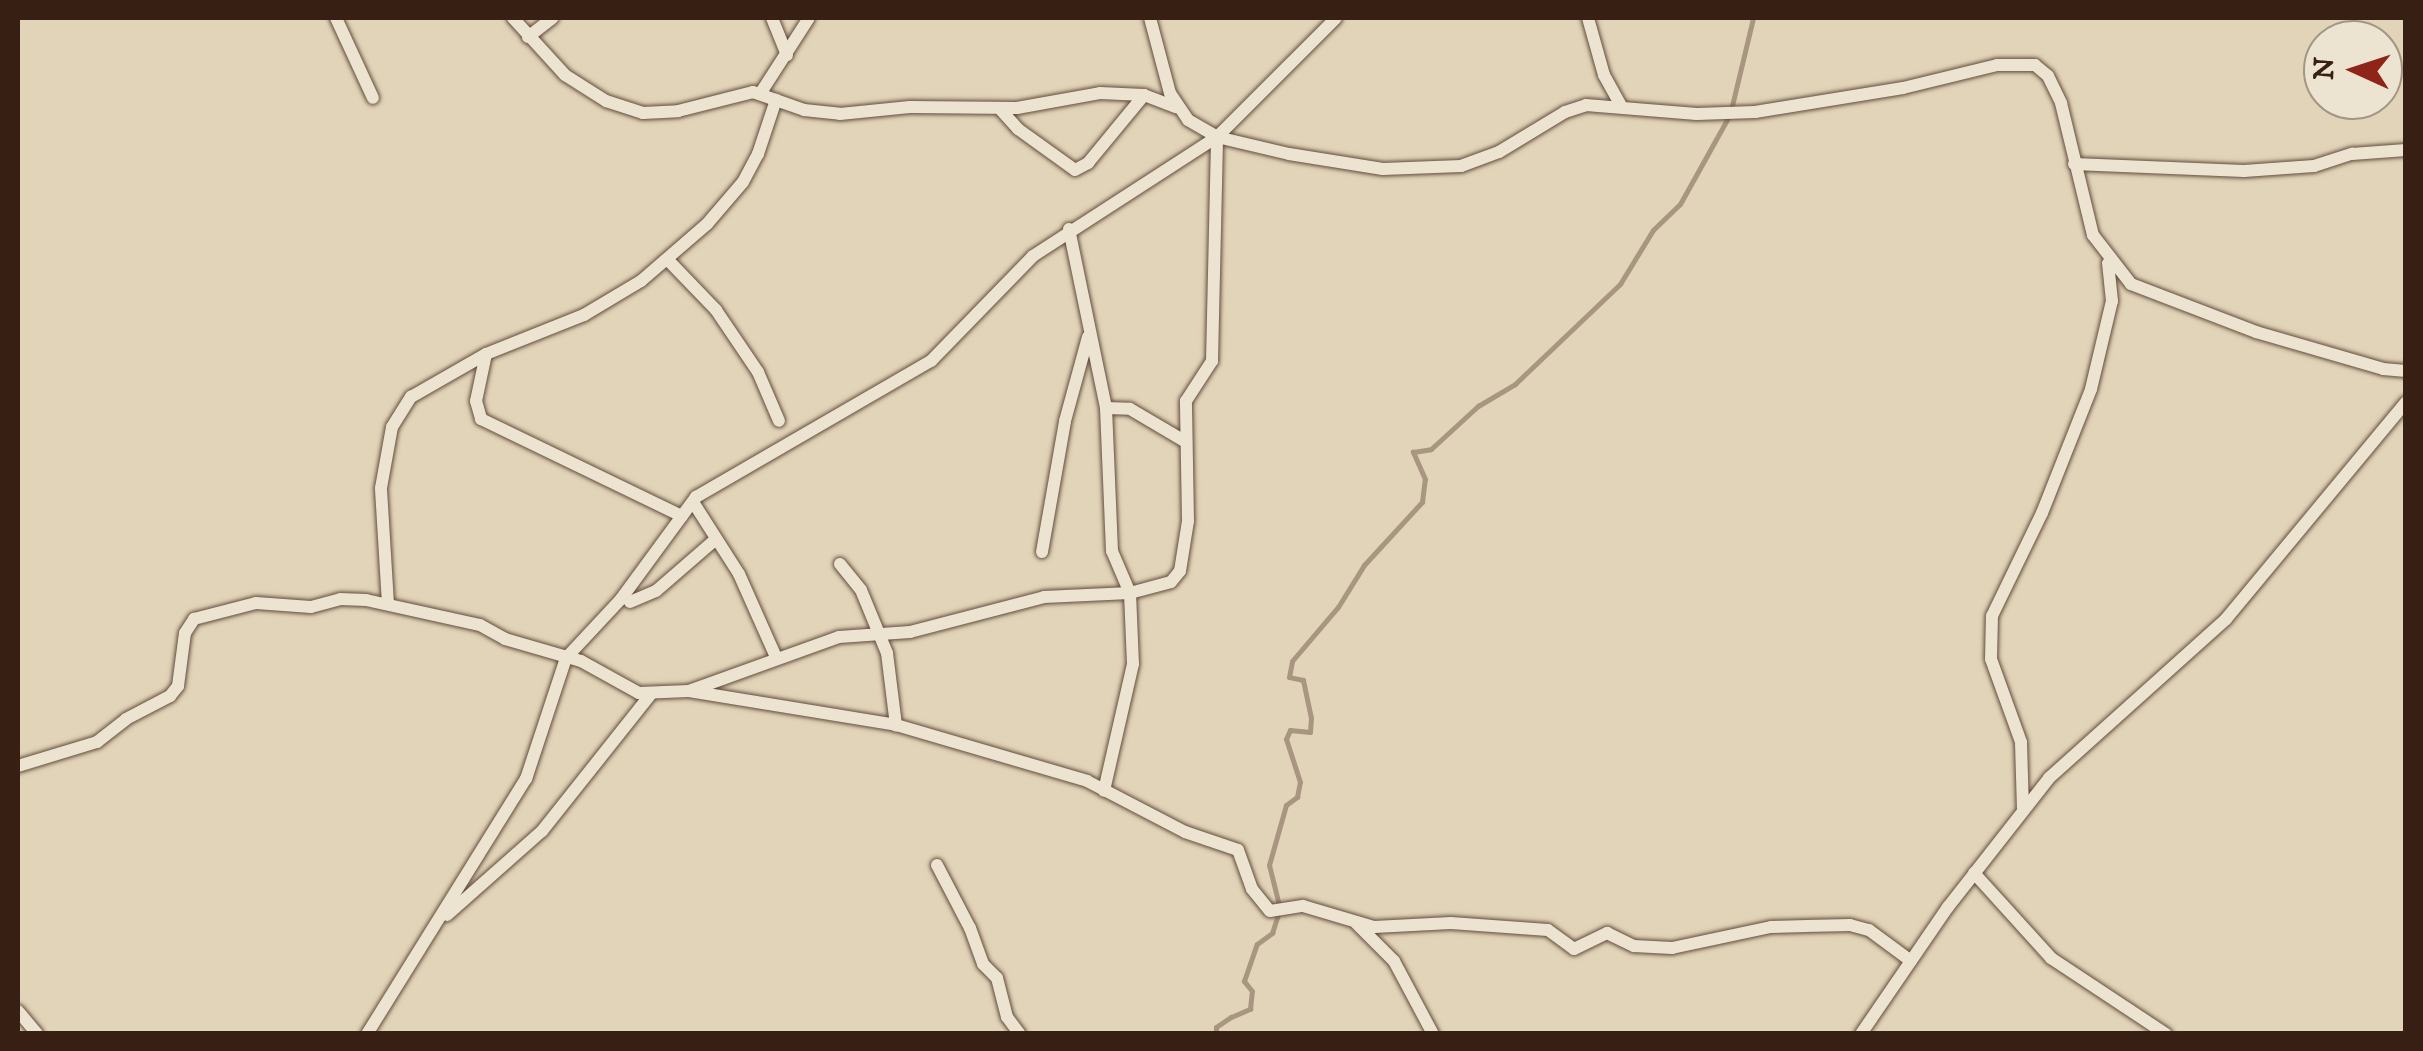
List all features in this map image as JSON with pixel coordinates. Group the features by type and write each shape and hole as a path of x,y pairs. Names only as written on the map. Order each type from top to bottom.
{"street":[{"path":"336,18 373,98"},
{"path":"513,18 565,75 624,109 658,114 738,93 760,94 804,110 840,114 910,106 1000,109 1081,94 1144,95 1176,107"},
{"path":"528,37 552,18"},
{"path":"772,18 787,55"},
{"path":"760,94 809,18"},
{"path":"1150,18 1176,107 1188,120 1218,137 1346,165 1418,171 1461,166 1499,152 1565,112 1586,105 1697,114 1756,112 2021,62 2036,65 2048,76 2061,103 2088,218 2113,280 2112,301 2091,389 2042,514 1992,616 1991,659 2021,742 2023,810"},
{"path":"367,1034 526,779 566,658 621,599 692,502 879,388 931,361 1034,256 1218,137 1336,18"},
{"path":"1588,18 1604,75 1622,107"},
{"path":"1000,109 1018,129 1075,170 1095,155 1144,95"},
{"path":"388,604 381,488 392,427 411,397 486,354 613,300 667,259 708,224 742,182 758,154 776,100"},
{"path":"689,691 776,656 839,637 934,627 1044,597 1130,592 1171,582 1180,571 1188,522 1186,401 1212,361 1218,137"},
{"path":"2074,164 2244,171 2314,166 2352,154 2406,150"},
{"path":"1069,230 1106,408 1112,552 1130,592 1133,664 1104,792"},
{"path":"2103,252 2132,284 2165,300 2256,332 2383,369 2406,371"},
{"path":"667,259 716,310 758,372 780,421"},
{"path":"1042,552 1065,422 1089,330"},
{"path":"486,354 476,401 481,419 682,516"},
{"path":"1861,1034 2023,810 2070,756 2160,682 2226,619 2406,402"},
{"path":"1106,408 1130,409 1186,442"},
{"path":"692,502 738,574 776,656"},
{"path":"630,602 656,591 716,539"},
{"path":"840,564 860,590 887,653 896,725"},
{"path":"18,766 97,742 126,719 170,696 178,686 185,633 194,619 256,603 311,607 340,599 460,618 566,658 581,660 628,690 650,694 689,691 896,725 1057,771 1185,832 1238,850 1263,908 1270,911 1302,906 1356,923 1548,930 1574,949 1607,933 1634,946 1672,948 1770,927 1850,925 1869,930 1911,961"},
{"path":"438,924 542,831 650,694"},
{"path":"936,866 970,928 983,964 996,978 1007,1017 1020,1034"},
{"path":"1974,874 2002,900 2038,947 2166,1034"},
{"path":"1356,923 1394,961 1433,1034"},
{"path":"18,1011 37,1034"}],"waterway":[{"path":"1216,1034 1216,1027 1250,1009 1252,991 1244,981 1257,944 1272,933 1280,909 1269,865 1286,805 1297,797 1300,782 1286,739 1290,730 1310,732 1311,718 1303,680 1289,677 1292,661 1338,607 1364,565 1422,502 1425,479 1413,452 1431,449 1478,406 1515,384 1620,284 1653,230 1680,204 1730,114 1753,18"}]}
